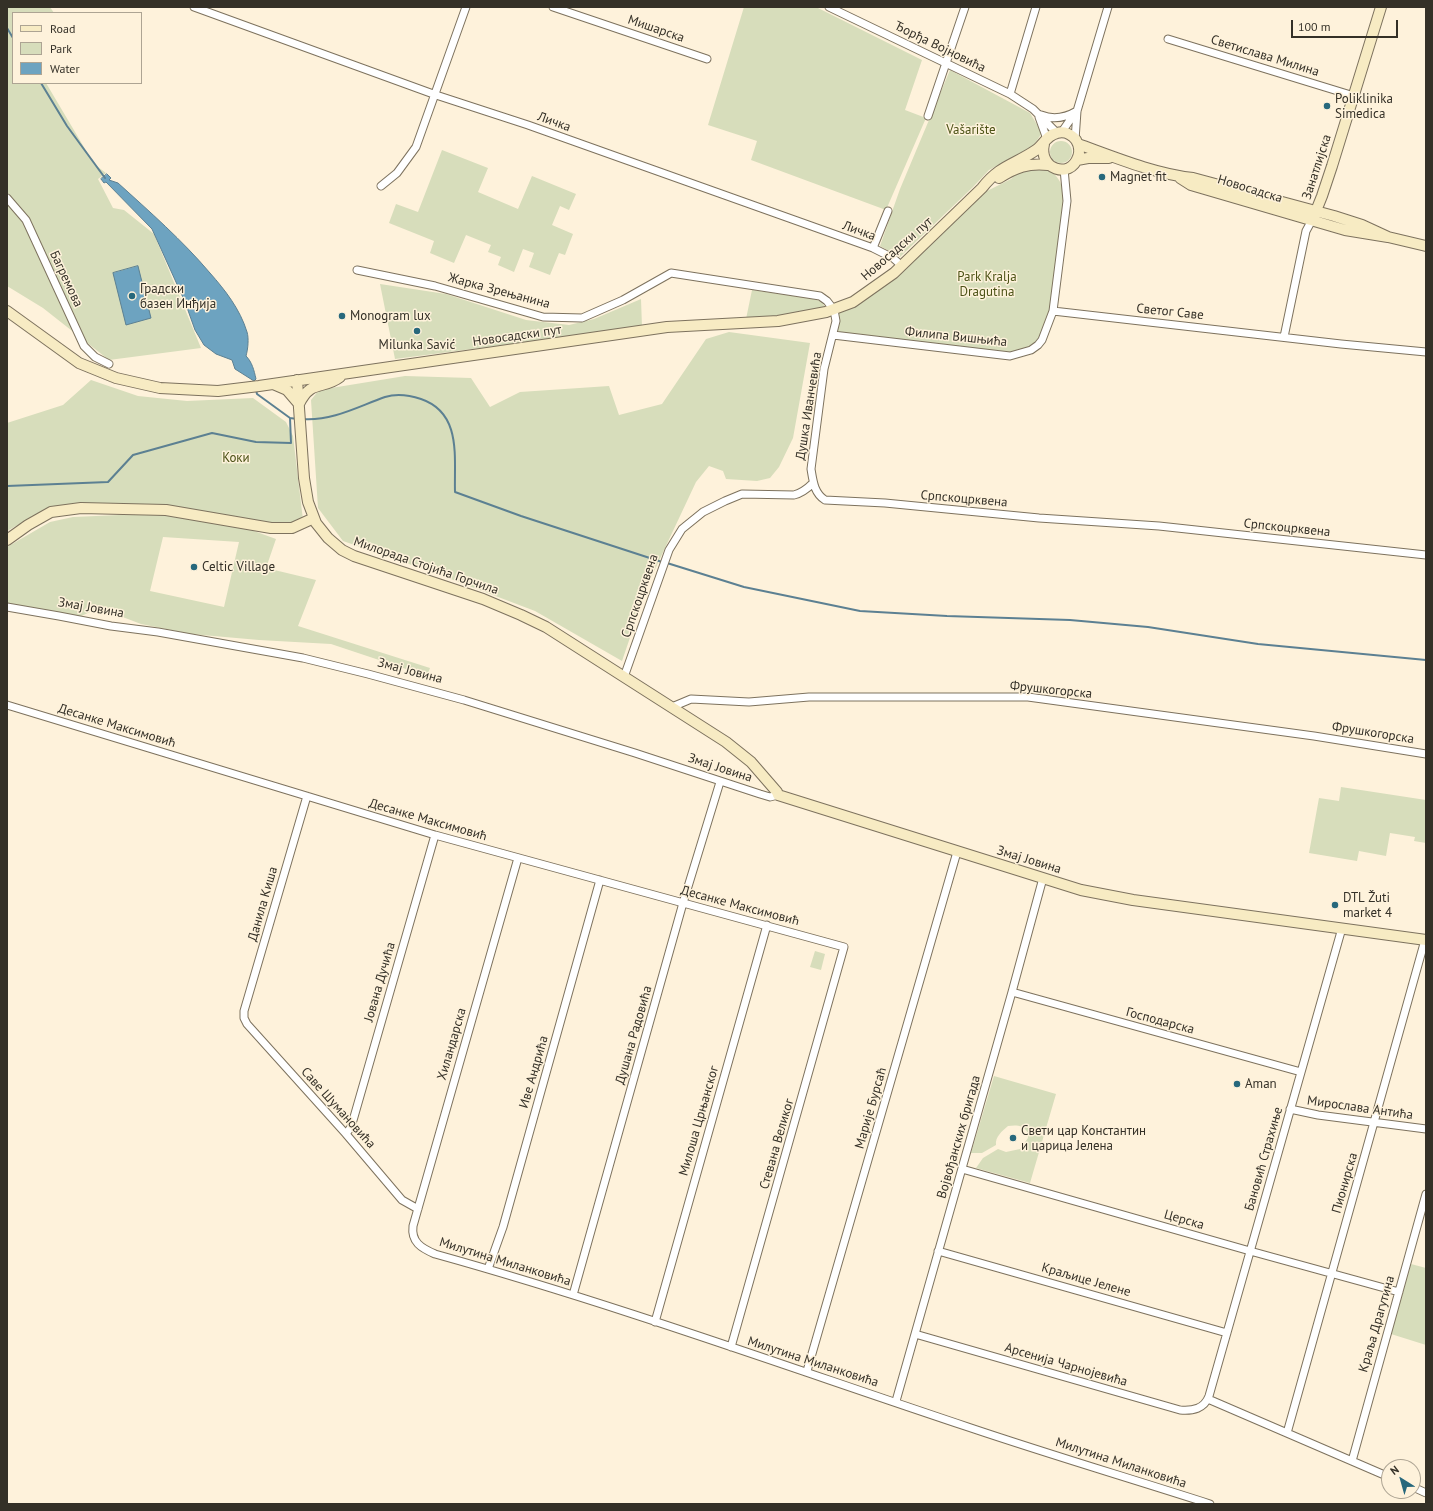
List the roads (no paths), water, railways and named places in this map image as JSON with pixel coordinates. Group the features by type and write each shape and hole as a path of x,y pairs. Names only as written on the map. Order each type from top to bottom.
{"main road":[{"name":"Занатлијска","path":"1312,220 1317,210 1354,96 1381,7"},
{"name":"Новосадски пут","path":"7,311 79,363 116,378 160,388 218,390 246,388 667,327 797,319 834,310 862,297 902,266 982,188 989,178 999,170 1029,154 1059,133"},
{"path":"1059,133 1066,134 1077,142 1079,155 1077,160 1069,168 1064,169"},
{"path":"1045,142 1043,155 1048,164"},
{"name":"Новосадска","path":"1077,142 1117,158 1177,176 1193,178 1317,210 1362,225 1388,237"},
{"name":"Новосадска","path":"1077,160 1088,158 1117,158"},
{"name":"Новосадски пут","path":"982,188 1017,168 1030,164 1048,164 1058,169 1064,169"},
{"name":"Новосадска","path":"1177,176 1191,185 1312,220 1359,233 1388,237 1426,246"},
{"path":"299,408 306,392 311,388 317,385 334,382 345,373"},
{"name":"Милорада Стојића Горчила","path":"297,380 306,491 310,510 328,538 348,554 483,599 521,614 546,627 672,707 743,755 757,768 778,795"},
{"path":"273,384 286,390 299,408"},
{"path":"7,540 28,525 51,512 81,508 166,510 272,528 292,528 314,518"},
{"name":"Змај Јовина","path":"778,795 958,852 1096,893 1426,940"}],"street":[{"name":"Личка","path":"194,7 436,95 528,125 873,248 893,258 902,266"},
{"path":"381,186 398,173 416,147 436,95 466,7"},
{"name":"Мишарска","path":"553,7 707,59"},
{"name":"Ђорђа Војновића","path":"829,7 1010,94 1033,109 1059,133"},
{"path":"928,116 947,65 965,7"},
{"path":"1010,94 1036,7"},
{"path":"1077,142 1077,111 1108,7"},
{"name":"Светислава Милина","path":"1168,39 1354,96"},
{"path":"1037,113 1045,116 1060,118 1077,111"},
{"path":"1059,133 1077,111"},
{"path":"1037,113 1045,142"},
{"name":"Филипа Вишњића","path":"833,335 1010,356 1031,350 1038,345 1042,340 1053,311 1067,201 1064,169"},
{"name":"Багремова","path":"7,198 26,220 84,346 95,357 109,364"},
{"path":"873,248 888,211"},
{"path":"1284,337 1306,231 1312,220"},
{"name":"Жарка Зрењанина","path":"357,270 435,286 543,317 582,318 623,300 671,273 815,294 827,301 834,310"},
{"name":"Душка Иванчевића","path":"813,482 811,469 816,424 824,369 836,321 834,310"},
{"name":"Светог Саве","path":"1053,311 1426,352"},
{"name":"Српскоцрквена","path":"624,677 669,550 682,529 703,512 742,494 799,494 807,489 813,482 820,497 825,500 885,503 1039,518 1159,526 1426,555"},
{"name":"Змај Јовина","path":"7,607 296,657 368,674 464,700 770,797 778,795"},
{"name":"Фрушкогорска","path":"672,707 691,700 749,702 809,697 1028,697 1314,736 1426,754"},
{"name":"Десанке Максимовић","path":"7,705 435,835 844,947"},
{"name":"Душана Радовића","path":"573,1295 683,903 720,782"},
{"name":"Данила Киша","path":"244,1018 244,1011 307,796"},
{"name":"Јована Дучића","path":"346,1134 351,1127 354,1118 435,835"},
{"name":"Марије Бурсаћ","path":"807,1371 958,852"},
{"name":"Хиландарска","path":"413,1237 413,1226 518,858"},
{"name":"Војвођанских бригада","path":"896,1401 1043,878"},
{"name":"Иве Андрића","path":"488,1269 503,1226 527,1144 600,880"},
{"name":"Милоша Црњанског","path":"655,1322 767,925"},
{"name":"Бановић Страхиње","path":"1208,1398 1342,928"},
{"name":"Пионирска","path":"1287,1433 1426,940"},
{"name":"Стевана Великог","path":"731,1347 844,947"},
{"name":"Господарска","path":"1012,992 1301,1072"},
{"name":"Саве Шумановића","path":"244,1018 247,1024 346,1134 402,1200 418,1209"},
{"name":"Мирослава Антића","path":"1290,1109 1374,1123 1426,1129"},
{"name":"Церска","path":"962,1169 1399,1292"},
{"name":"Краља Драгутина","path":"1352,1461 1426,1194"},
{"name":"Милутина Миланковића","path":"413,1237 422,1248 434,1254 573,1295 807,1371 976,1429 1210,1504"},
{"name":"Краљице Јелене","path":"938,1251 1227,1333"},
{"name":"Арсенија Чарнојевића","path":"915,1334 1180,1410 1197,1409 1202,1406 1208,1398"},
{"path":"1208,1398 1381,1474"}],"water":[{"path":"107,174 111,178 109,180 118,183 177,238 216,279 226,293 240,315 247,332 248,344 246,356 254,369 256,379 254,381 235,369 232,360 216,354 204,345 195,330 185,302 152,229 106,182 104,183 101,179"},
{"name":"Градски базен Инђија","path":"138,266 151,318 126,325 113,273"}],"waterway":[{"path":"7,28 12,36"},
{"path":"42,84 67,126 105,178"},
{"path":"256,390 257,394 290,418 297,419"},
{"path":"303,419 325,418 394,395 412,396 421,399 434,406 450,425 455,451 455,492 521,516 662,562"},
{"path":"7,486 108,482 133,455 212,433 256,442 291,443 290,418"},
{"path":"667,563 744,587 860,611 947,616 1070,620 1148,627 1258,644 1426,660"}],"place":[{"name":"Poliklinika Simedica","path":"1327,106"},
{"name":"Magnet fit","path":"1102,177"},
{"name":"Градски базен Инђија","path":"132,296"},
{"name":"Monogram lux","path":"342,316"},
{"name":"Milunka Savić","path":"417,331"},
{"name":"Celtic Village","path":"194,567"},
{"name":"DTL Žuti market 4","path":"1335,905"},
{"name":"Aman","path":"1237,1084"},
{"name":"Свети цар Константин и царица Јелена","path":"1013,1138"}],"park label":[{"name":"Vašarište","path":"971,130"},
{"name":"Park Kralja Dragutina","path":"987,284"},
{"name":"Коки","path":"236,458"}]}
